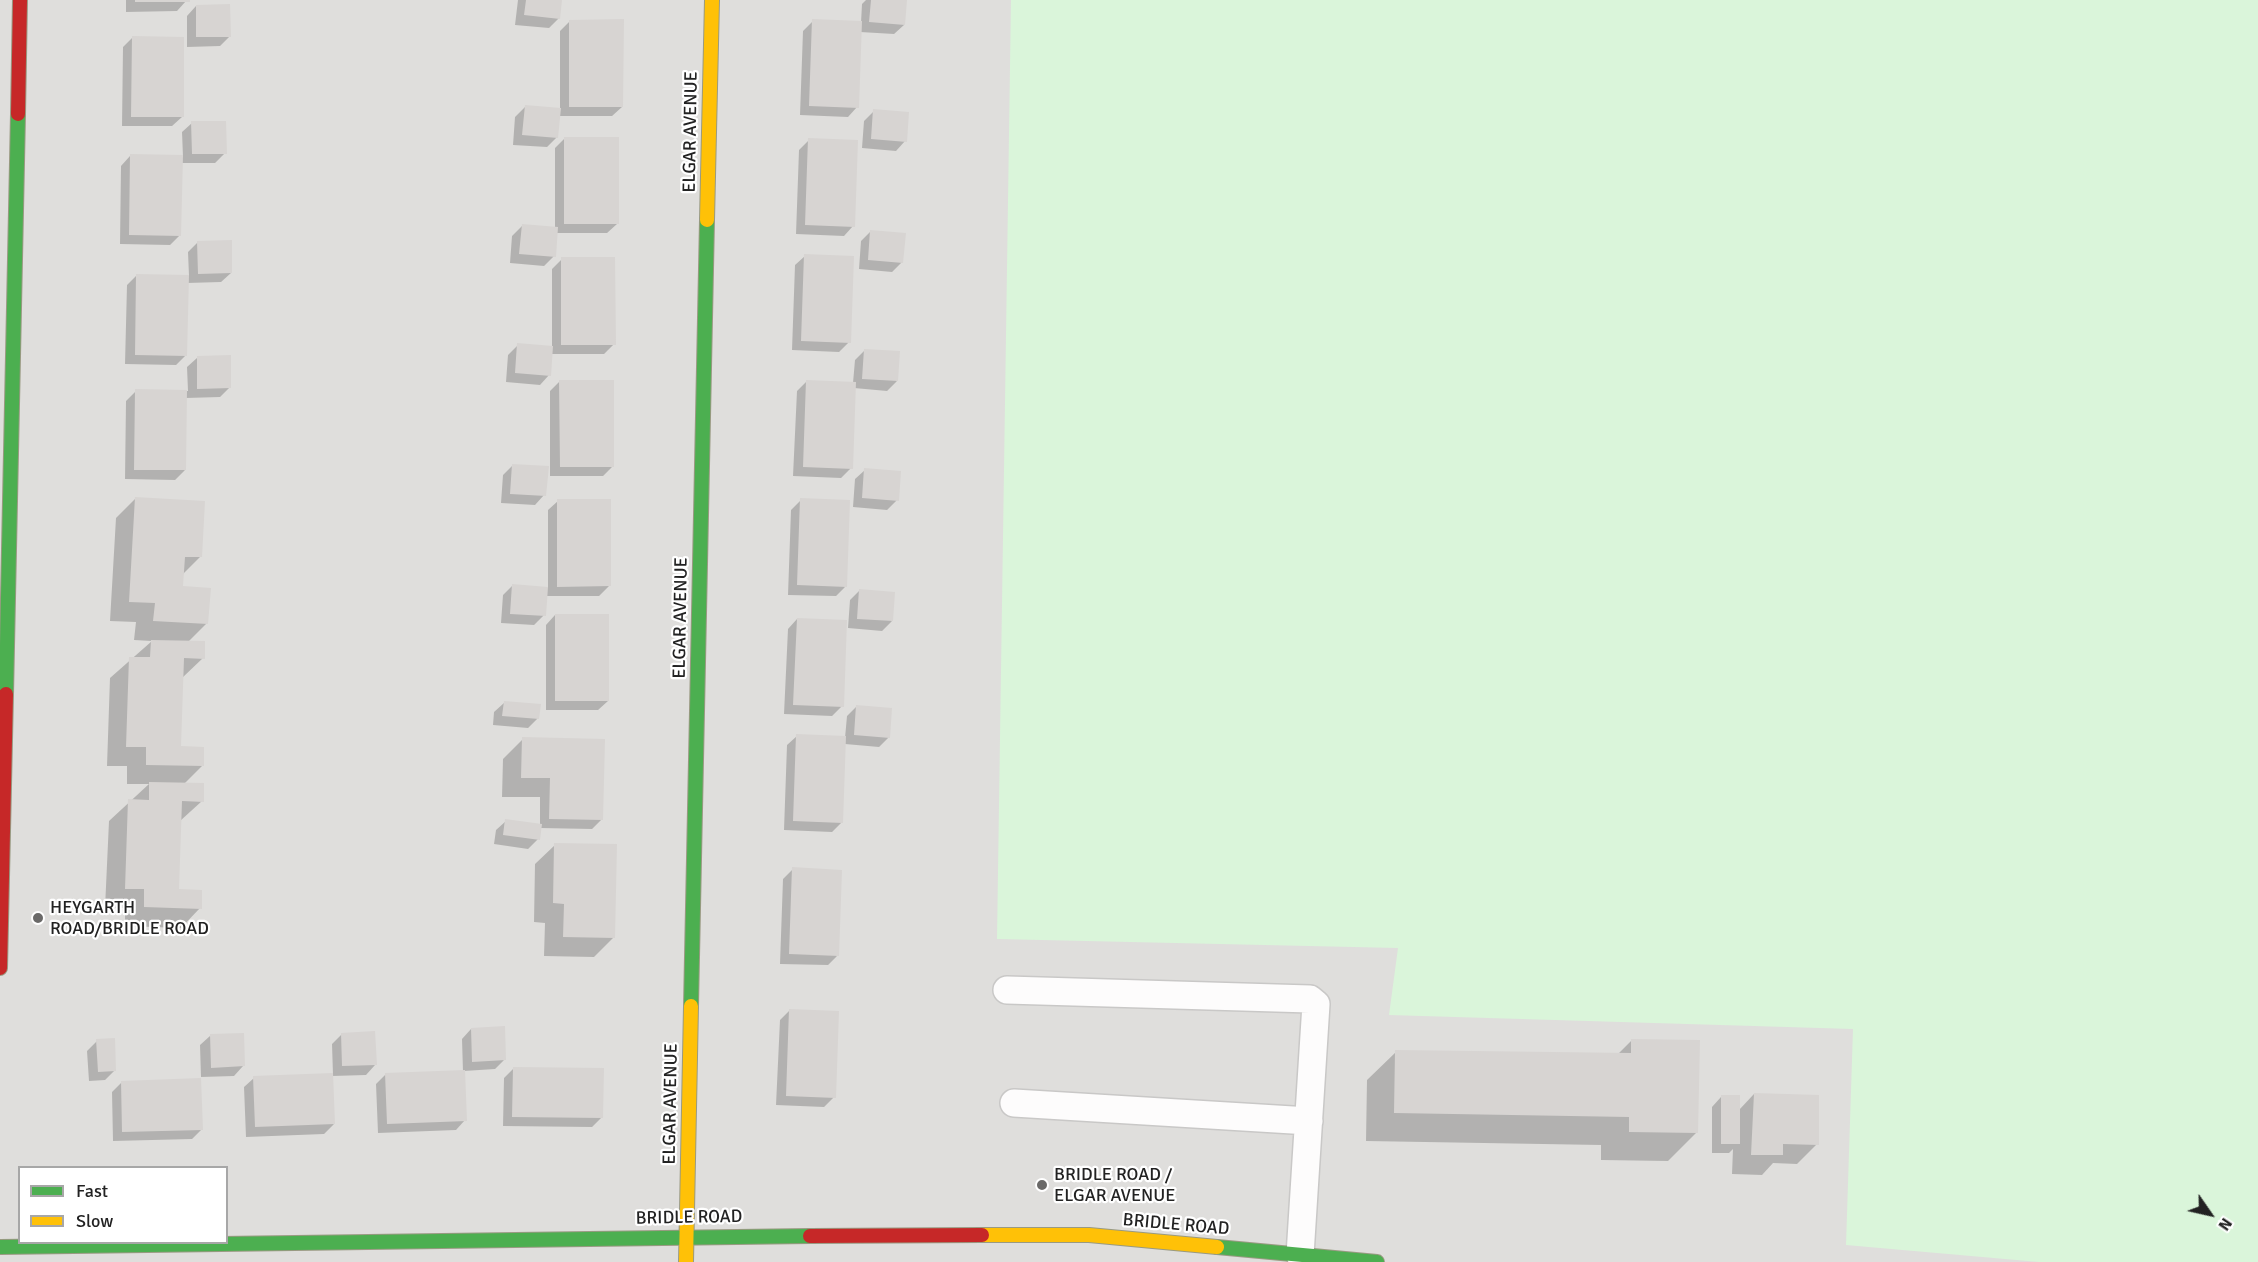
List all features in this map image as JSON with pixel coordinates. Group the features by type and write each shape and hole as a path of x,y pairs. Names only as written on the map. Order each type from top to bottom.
{"street":[{"path":"0,968 20,0"},
{"name":"ELGAR AVENUE","path":"686,1262 712,0"},
{"name":"BRIDLE ROAD","path":"228,1243 686,1236 1089,1235 1377,1262"},
{"name":"BRIDLE ROAD","path":"0,1247 187,1244"}],"lane":[{"path":"1007,990 1310,999 1316,1004 1300,1255"},
{"path":"1014,1103 1309,1121"}],"shaded area":[{"path":"0,0 2258,0 2258,1262 0,1262"}],"green space":[{"path":"1011,0 2258,0 2258,1262 2039,1262 1846,1245 1853,1029 1389,1015 1398,948 997,939"}],"building":[{"path":"135,0 190,0 190,2 135,2"},
{"path":"526,0 562,0 560,19 524,15"},
{"path":"871,0 907,0 905,25 869,22"},
{"path":"230,4 231,37 196,37 196,5"},
{"path":"624,19 623,107 569,107 569,20"},
{"path":"812,19 862,21 859,108 809,106"},
{"path":"132,36 184,37 184,117 131,117"},
{"path":"525,105 561,108 558,138 522,135"},
{"path":"873,109 909,112 907,142 871,139"},
{"path":"191,121 226,121 227,154 192,154"},
{"path":"564,137 619,137 619,224 564,224"},
{"path":"808,138 858,140 855,227 805,225"},
{"path":"130,154 183,155 181,236 129,235"},
{"path":"522,224 558,227 556,257 519,254"},
{"path":"870,230 906,233 903,263 868,260"},
{"path":"232,240 232,273 198,274 197,241"},
{"path":"804,254 854,256 851,343 801,341"},
{"path":"561,257 615,257 616,345 561,345"},
{"path":"136,274 189,275 187,356 135,355"},
{"path":"517,343 553,346 551,376 515,373"},
{"path":"864,349 900,351 898,381 862,379"},
{"path":"231,355 231,388 197,389 197,356"},
{"path":"559,380 614,380 614,467 560,467"},
{"path":"806,380 856,382 853,469 803,467"},
{"path":"135,389 187,390 186,470 134,470"},
{"path":"512,464 549,466 546,496 510,494"},
{"path":"864,468 901,471 899,501 862,498"},
{"path":"135,497 205,501 202,557 185,557 183,586 211,588 208,624 153,621 155,603 129,602"},
{"path":"800,498 850,500 847,587 797,585"},
{"path":"557,499 611,499 611,586 557,587"},
{"path":"512,584 548,587 546,616 510,614"},
{"path":"859,589 895,592 893,621 857,619"},
{"path":"555,614 609,614 609,701 555,701"},
{"path":"797,618 847,620 844,707 793,705"},
{"path":"151,640 205,641 205,659 184,658 181,746 204,747 204,766 146,765 146,747 126,747 129,657 150,657"},
{"path":"504,701 541,704 539,719 502,716"},
{"path":"856,705 892,708 890,738 854,735"},
{"path":"796,734 846,736 843,823 793,821"},
{"path":"522,737 605,739 603,820 549,819 550,778 521,778"},
{"path":"149,782 204,783 204,802 182,801 179,889 202,890 202,909 144,907 144,889 125,889 128,799 149,800"},
{"path":"505,819 542,824 540,840 503,835"},
{"path":"554,843 617,844 615,938 563,937 564,904 553,903"},
{"path":"792,867 842,870 839,956 789,954"},
{"path":"789,1009 839,1011 836,1098 786,1096"},
{"path":"505,1026 506,1060 472,1062 471,1028"},
{"path":"375,1031 377,1065 342,1066 341,1033"},
{"path":"244,1033 245,1066 211,1068 210,1034"},
{"path":"115,1038 116,1071 98,1072 96,1039"},
{"path":"1631,1039 1700,1040 1698,1133 1629,1132 1629,1117 1394,1113 1395,1050 1631,1053"},
{"path":"513,1067 604,1068 603,1118 512,1117"},
{"path":"465,1070 467,1121 387,1124 385,1073"},
{"path":"333,1073 335,1124 255,1127 253,1076"},
{"path":"201,1078 203,1130 122,1132 121,1081"},
{"path":"1754,1093 1819,1095 1819,1145 1783,1144 1783,1155 1751,1155"},
{"path":"1721,1095 1740,1095 1740,1144 1721,1144"}],"traffic: fast":[{"path":"6,694 18,114"},
{"path":"691,1006 707,220"},
{"path":"228,1244 810,1236"},
{"path":"0,1247 221,1244"},
{"path":"1217,1247 1377,1262"}],"traffic: slow":[{"path":"707,220 712,0"},
{"path":"686,1262 691,1006"},
{"path":"982,1235 1089,1235 1217,1247"}],"traffic: jam":[{"path":"18,114 20,0"},
{"path":"0,968 6,694"},
{"path":"810,1236 982,1235"}],"place":[{"name":"HEYGARTH ROAD/BRIDLE ROAD","path":"38,918"},
{"name":"BRIDLE ROAD / ELGAR AVENUE","path":"1042,1185"}]}
